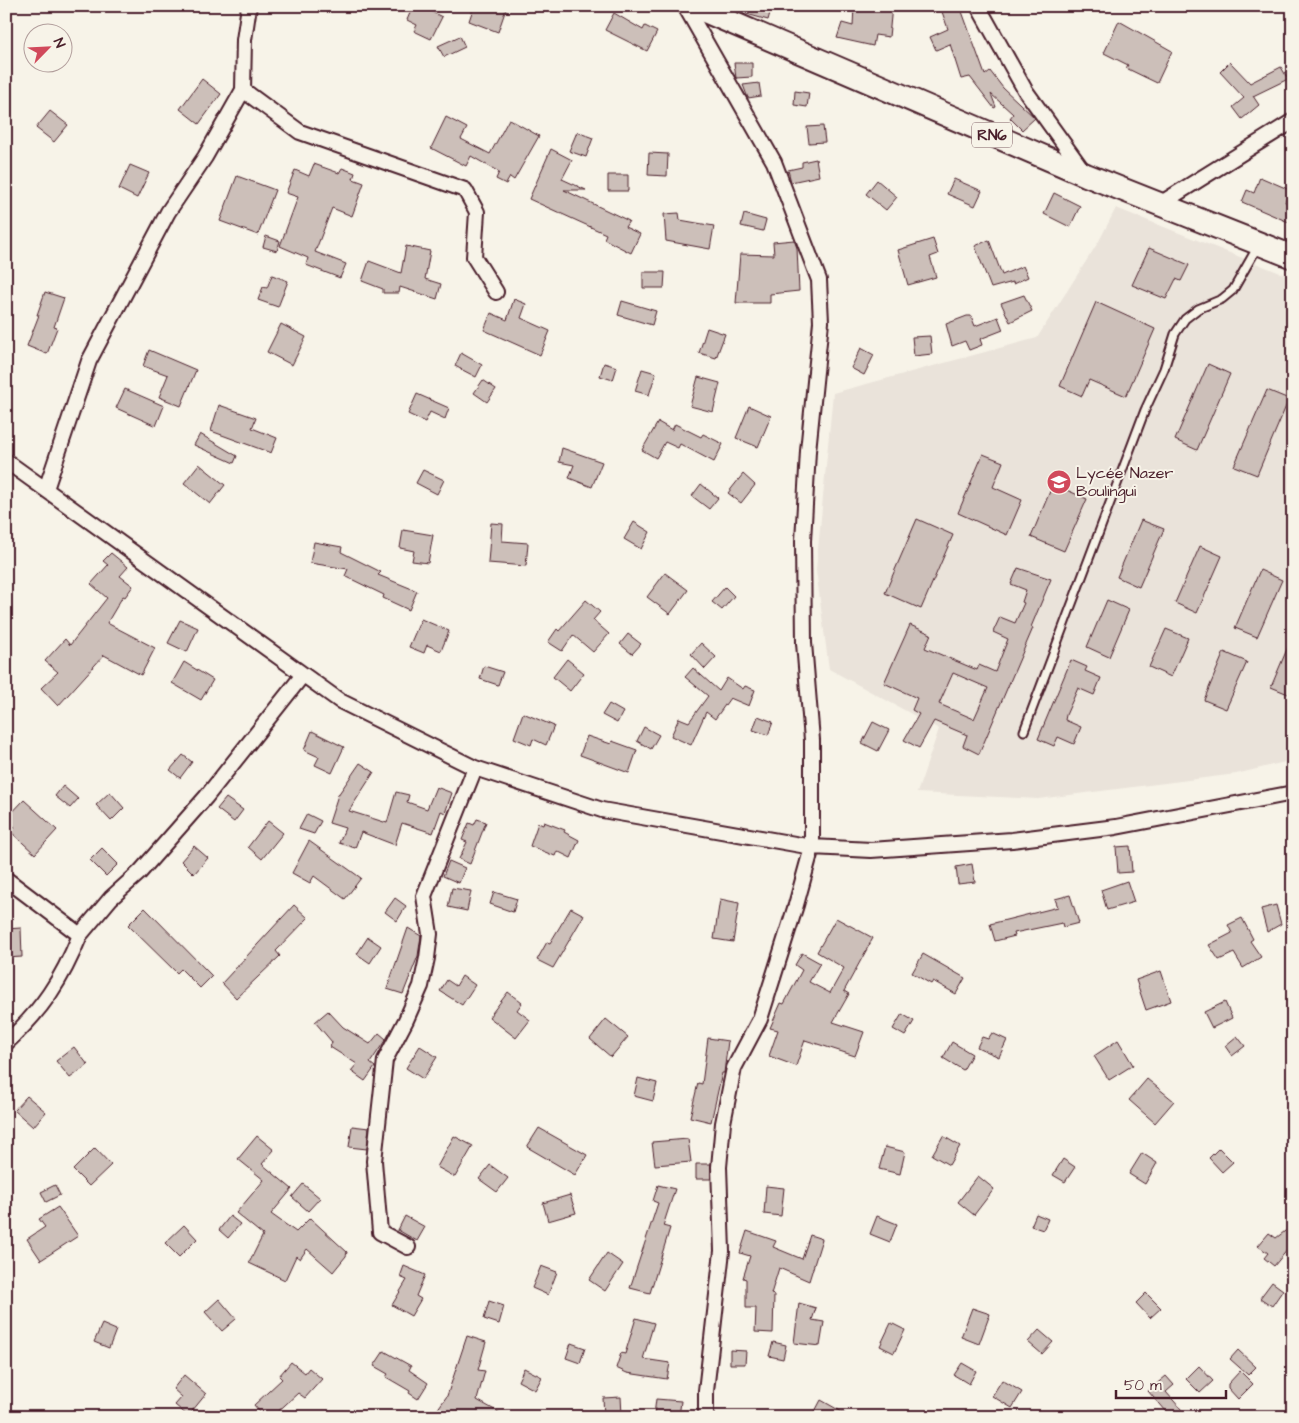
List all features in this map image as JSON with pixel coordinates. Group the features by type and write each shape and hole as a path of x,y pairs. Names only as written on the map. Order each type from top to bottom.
{"highway":[{"name":"RN6","path":"693,6 1086,175 1293,257"}],"street":[{"path":"46,489 89,361 168,212 205,157 243,90 244,40 249,6"},
{"path":"684,6 774,162 819,280 822,322 808,451 804,541 804,643 812,740 812,847 760,1019 734,1068 723,1123 719,1167 722,1251 706,1391 706,1417"},
{"path":"978,6 1025,90 1086,175"},
{"path":"243,90 300,132 465,190 477,212 474,257 496,292"},
{"path":"1160,204 1293,121"},
{"path":"6,461 302,676 340,701 475,768 602,810 812,847 871,850 1012,840 1116,827 1293,793"},
{"path":"6,1043 33,1018 66,968 80,935 111,898 140,872 206,797 302,676"},
{"path":"408,1247 380,1232 374,1161 380,1093 385,1060 421,986 430,934 424,896 475,768"},
{"path":"6,879 80,935"}],"lane":[{"path":"1024,731 1145,410 1164,369 1174,334 1185,319 1198,309 1222,300 1233,290 1259,244"}],"shaded area":[{"name":"Lycée Nazer Boulingui","path":"1116,208 1293,278 1293,760 1236,774 1038,799 917,793 939,729 829,669 816,570 833,393 1037,338 1099,241"}],"building":[{"path":"413,6 420,6 442,17 431,39 414,31 417,25 407,20"},
{"path":"474,6 507,6 498,32 469,21"},
{"path":"732,6 772,6 768,20 743,13 732,8"},
{"path":"854,6 892,6 889,37 875,35 873,46 837,38 842,23 853,26"},
{"path":"940,6 960,6 985,75 990,71 1003,88 1035,118 1022,130 1010,118 1013,114 991,94 996,107 994,108 970,77 961,79 950,44 936,50 930,37 948,29"},
{"path":"614,13 643,30 645,26 657,32 647,51 605,30"},
{"path":"1119,21 1172,51 1157,83 1126,68 1128,65 1104,53"},
{"path":"460,36 465,47 444,57 438,46"},
{"path":"1230,62 1250,83 1281,67 1288,79 1253,96 1259,105 1242,119 1233,107 1244,98 1220,72"},
{"path":"734,63 752,63 752,77 736,78"},
{"path":"202,79 221,94 199,124 180,109"},
{"path":"759,83 761,96 748,98 743,85"},
{"path":"795,91 809,93 807,107 794,105"},
{"path":"50,111 68,125 54,142 36,128"},
{"path":"446,117 467,128 461,139 490,154 509,119 539,136 514,180 510,177 506,184 496,179 499,172 471,156 466,166 431,148"},
{"path":"823,126 825,142 809,143 807,127"},
{"path":"577,132 593,138 586,157 569,151"},
{"path":"551,149 572,160 562,179 586,190 564,190 629,221 625,227 640,234 631,253 604,239 606,234 529,199"},
{"path":"649,153 668,154 667,176 648,175"},
{"path":"816,159 819,176 791,182 788,170 802,167 802,162"},
{"path":"314,164 339,173 342,168 355,173 353,179 364,183 352,216 332,208 315,252 346,264 340,278 306,265 308,258 280,246 298,197 286,193 295,170 309,176"},
{"path":"130,165 149,173 137,198 119,189"},
{"path":"608,175 628,175 628,191 608,191"},
{"path":"237,176 275,190 258,235 220,221"},
{"path":"1260,177 1290,190 1285,202 1293,206 1293,224 1242,202 1247,190 1254,193"},
{"path":"954,179 982,191 975,206 947,194"},
{"path":"877,180 897,197 886,210 866,194"},
{"path":"1054,193 1080,206 1070,227 1044,214"},
{"path":"679,213 680,220 714,226 710,249 666,241 664,214"},
{"path":"744,214 766,220 763,231 741,226"},
{"path":"266,236 280,241 277,251 263,247"},
{"path":"933,239 938,254 930,257 936,277 908,285 898,250"},
{"path":"794,240 797,248 799,291 770,294 770,303 736,303 740,254 774,255 773,242"},
{"path":"989,240 1002,275 1023,266 1028,277 1013,284 1013,282 991,288 975,246"},
{"path":"406,246 430,251 425,279 441,284 437,299 400,287 399,293 383,293 383,289 362,281 369,261 401,273"},
{"path":"1149,248 1189,265 1181,281 1176,279 1166,299 1132,285"},
{"path":"643,272 665,272 664,288 643,288"},
{"path":"272,275 288,281 278,307 258,300 263,287 267,288"},
{"path":"45,292 64,298 54,327 57,328 47,354 27,346 39,315 37,315"},
{"path":"1024,295 1032,311 1010,322 1001,303"},
{"path":"514,299 526,304 521,318 550,331 540,355 484,330 491,313 507,320"},
{"path":"622,301 656,311 652,325 618,315"},
{"path":"1096,302 1155,329 1126,396 1089,380 1082,396 1060,386"},
{"path":"971,316 975,326 998,317 1003,330 980,339 982,345 969,350 965,341 952,346 946,324"},
{"path":"281,324 306,337 292,365 267,352"},
{"path":"707,328 725,334 716,358 699,353"},
{"path":"930,336 932,354 914,356 912,337"},
{"path":"861,348 874,355 864,375 851,368"},
{"path":"149,350 196,370 181,406 159,397 168,375 143,366"},
{"path":"461,353 482,365 476,377 455,366"},
{"path":"604,363 617,367 613,380 600,376"},
{"path":"1208,364 1230,374 1197,450 1175,440"},
{"path":"642,369 656,373 649,395 635,391"},
{"path":"698,377 720,383 713,412 690,406"},
{"path":"483,380 496,389 487,402 474,393"},
{"path":"125,389 164,406 156,426 116,408"},
{"path":"1267,390 1289,399 1257,475 1234,466"},
{"path":"417,394 449,408 445,419 430,412 425,422 408,414"},
{"path":"219,405 256,418 252,428 277,438 271,453 211,431"},
{"path":"749,406 771,416 758,447 736,438"},
{"path":"658,422 672,430 675,424 701,437 703,434 723,444 714,462 680,444 678,448 665,442 656,458 642,450"},
{"path":"200,434 237,456 234,463 194,445"},
{"path":"562,448 602,462 592,487 569,478 574,465 559,462"},
{"path":"983,454 1003,462 993,487 1022,500 1007,535 958,513"},
{"path":"199,464 225,485 210,504 184,483"},
{"path":"423,470 444,480 437,494 416,483"},
{"path":"743,474 755,485 741,503 728,493"},
{"path":"701,484 718,498 709,509 692,496"},
{"path":"1053,484 1087,499 1064,551 1031,537"},
{"path":"917,519 953,535 921,609 885,593"},
{"path":"1141,520 1164,529 1139,587 1117,577"},
{"path":"634,522 650,532 641,549 624,539"},
{"path":"491,523 503,524 502,541 528,543 526,566 488,563"},
{"path":"403,530 433,535 428,563 412,561 414,551 400,548"},
{"path":"314,542 342,547 341,552 381,572 378,575 417,591 409,610 383,598 384,595 345,576 348,569 310,563"},
{"path":"1200,546 1222,556 1197,613 1175,603"},
{"path":"111,553 128,567 120,576 133,586 125,597 123,596 107,623 155,648 141,675 104,655 58,706 41,688 58,672 45,661 65,639 70,645 107,598 91,584 108,565 103,561"},
{"path":"1018,568 1051,579 1031,627 1033,628 979,754 963,746 967,735 934,721 919,748 904,740 919,714 912,710 917,698 884,683 910,625 931,634 925,648 977,670 979,665 995,672 1008,639 993,632 1000,617 1015,623 1024,603 1022,602 1026,590 1011,584","holes":["953,673 988,688 974,719 939,704"]},
{"path":"1260,570 1282,580 1257,637 1235,628"},
{"path":"665,573 688,590 670,614 647,597"},
{"path":"725,587 734,596 722,610 712,602"},
{"path":"586,600 600,612 593,620 609,634 593,652 573,635 562,651 548,642 557,629 559,631"},
{"path":"1107,600 1129,610 1109,657 1087,647"},
{"path":"421,619 449,631 441,651 427,645 424,653 409,647"},
{"path":"180,620 198,628 187,652 168,643"},
{"path":"1166,629 1188,638 1171,677 1149,667"},
{"path":"628,634 641,644 632,654 620,644"},
{"path":"1293,635 1293,696 1271,687"},
{"path":"701,643 716,657 705,669 691,654"},
{"path":"1224,652 1247,662 1226,709 1204,700"},
{"path":"567,659 584,673 570,691 553,677"},
{"path":"1071,660 1087,667 1085,671 1101,678 1094,695 1078,688 1066,715 1065,720 1081,727 1074,744 1058,737 1054,746 1038,739"},
{"path":"184,662 213,680 201,700 172,683"},
{"path":"484,666 503,672 498,685 480,679"},
{"path":"693,668 719,691 727,678 743,689 745,686 755,690 749,706 730,698 715,719 706,712 691,745 671,736 679,718 689,722 708,696 685,677"},
{"path":"609,704 623,712 617,723 602,715"},
{"path":"523,713 554,726 546,745 533,739 531,745 514,738"},
{"path":"758,716 773,722 768,735 753,730"},
{"path":"873,722 889,730 878,751 862,743"},
{"path":"644,727 659,735 651,749 637,741"},
{"path":"312,731 344,747 332,773 315,765 319,757 304,750"},
{"path":"587,736 611,744 612,741 637,750 629,773 580,755"},
{"path":"183,755 192,762 180,778 170,770"},
{"path":"360,763 374,772 349,811 387,823 396,792 409,795 407,802 427,809 436,787 452,793 445,813 441,811 433,833 402,823 395,845 361,832 355,848 339,843 345,828 329,823 338,795"},
{"path":"63,786 78,799 70,808 55,796"},
{"path":"110,792 124,808 111,821 96,805"},
{"path":"226,798 243,810 234,822 217,809"},
{"path":"24,800 57,830 35,854 11,832 15,827 6,819"},
{"path":"307,814 321,821 314,834 299,829"},
{"path":"477,819 486,822 470,864 459,859 467,842 462,840 469,823 474,825"},
{"path":"268,821 283,833 262,859 248,847"},
{"path":"544,822 565,830 564,832 579,840 571,858 557,851 555,856 530,846 538,823 543,825"},
{"path":"309,841 361,878 345,899 314,876 310,883 292,873"},
{"path":"194,846 208,858 194,874 181,861"},
{"path":"1130,846 1132,872 1118,873 1116,847"},
{"path":"102,848 118,864 106,876 90,860"},
{"path":"449,861 465,868 459,883 443,876"},
{"path":"972,864 975,882 958,884 956,867"},
{"path":"1127,881 1134,902 1107,910 1101,890"},
{"path":"452,888 471,891 467,911 448,907"},
{"path":"494,892 517,899 513,912 490,904"},
{"path":"1070,895 1079,923 1063,927 1062,923 1014,933 1015,936 995,941 990,924 1058,907 1055,899"},
{"path":"395,898 406,906 397,921 385,912"},
{"path":"720,899 739,903 733,942 714,939"},
{"path":"294,905 308,918 276,951 280,956 236,998 222,983"},
{"path":"1276,905 1281,924 1267,932 1261,909"},
{"path":"145,908 212,976 200,988 181,969 177,973 128,925"},
{"path":"571,908 584,915 553,968 537,960 547,942 550,943"},
{"path":"836,918 873,938 844,991 849,994 833,1022 864,1032 855,1056 805,1040 796,1066 769,1056 778,1030 770,1028 781,1003 784,1004 802,970 795,965 802,953 820,963 809,982 830,993 844,968 817,952"},
{"path":"1242,918 1253,939 1250,941 1261,957 1243,968 1234,953 1219,960 1209,945 1232,933 1228,925"},
{"path":"21,928 22,957 6,958 6,929"},
{"path":"408,928 421,936 418,956 403,994 387,989"},
{"path":"368,937 381,946 370,963 357,954"},
{"path":"923,954 965,978 956,994 933,981 931,984 912,973"},
{"path":"1161,971 1171,1001 1146,1010 1136,980"},
{"path":"462,976 475,985 462,1005 440,991 447,980 456,986"},
{"path":"508,992 522,1003 517,1010 530,1020 516,1038 489,1017"},
{"path":"1225,1002 1232,1018 1212,1028 1204,1012"},
{"path":"328,1011 343,1027 370,1044 379,1033 386,1039 370,1063 375,1067 365,1081 351,1071 357,1064 330,1047 332,1042 315,1022"},
{"path":"902,1014 914,1021 905,1036 893,1029"},
{"path":"606,1019 628,1037 611,1057 590,1039"},
{"path":"992,1033 1007,1040 999,1057 977,1047 982,1037 988,1039"},
{"path":"1237,1036 1245,1046 1232,1056 1225,1046"},
{"path":"708,1038 728,1041 724,1073 722,1073 711,1122 690,1117 698,1083 702,1084"},
{"path":"1118,1040 1133,1065 1109,1080 1094,1056"},
{"path":"952,1042 972,1054 963,1070 943,1058"},
{"path":"420,1046 437,1057 423,1079 406,1068"},
{"path":"74,1047 88,1065 70,1078 56,1061"},
{"path":"638,1078 657,1083 653,1101 634,1096"},
{"path":"1147,1079 1174,1101 1155,1123 1129,1100"},
{"path":"27,1096 46,1112 33,1127 14,1110"},
{"path":"352,1126 369,1128 367,1149 349,1147"},
{"path":"539,1128 587,1155 575,1175 527,1147"},
{"path":"257,1136 274,1150 262,1164 292,1189 271,1214 296,1232 310,1218 347,1252 333,1272 307,1249 300,1259 296,1256 285,1280 249,1263 263,1235 236,1213 264,1180 238,1159"},
{"path":"454,1136 473,1146 455,1177 437,1167"},
{"path":"943,1136 960,1146 949,1165 932,1155"},
{"path":"688,1139 691,1162 655,1165 652,1142"},
{"path":"885,1147 905,1152 900,1174 879,1169"},
{"path":"95,1148 111,1165 89,1186 73,1170"},
{"path":"1219,1148 1233,1162 1222,1172 1209,1158"},
{"path":"1142,1153 1157,1163 1145,1184 1129,1174"},
{"path":"1063,1159 1075,1167 1065,1182 1053,1175"},
{"path":"696,1164 711,1164 711,1179 696,1179"},
{"path":"490,1165 508,1178 497,1192 479,1179"},
{"path":"978,1176 994,1189 974,1215 958,1202"},
{"path":"303,1184 320,1198 308,1211 292,1197"},
{"path":"55,1185 60,1195 46,1202 41,1192"},
{"path":"658,1185 675,1189 663,1226 670,1228 650,1293 630,1288 658,1203 653,1201"},
{"path":"766,1186 784,1188 781,1216 764,1214"},
{"path":"570,1195 576,1213 548,1221 543,1203"},
{"path":"58,1207 78,1236 41,1260 27,1239 45,1227 39,1219"},
{"path":"1036,1214 1048,1219 1043,1230 1031,1226"},
{"path":"230,1216 240,1224 228,1238 219,1230"},
{"path":"405,1216 425,1227 417,1241 398,1230"},
{"path":"877,1216 897,1224 890,1242 870,1234"},
{"path":"184,1225 197,1239 179,1257 165,1243"},
{"path":"1293,1225 1293,1243 1274,1266 1264,1258 1268,1253 1258,1246 1269,1233 1276,1238"},
{"path":"747,1231 776,1241 773,1247 802,1259 810,1235 822,1239 809,1281 779,1268 771,1294 774,1295 773,1333 755,1332 756,1308 746,1308 746,1279 743,1278 750,1256 740,1253"},
{"path":"607,1253 623,1264 605,1291 589,1280"},
{"path":"404,1266 425,1275 416,1296 421,1299 411,1316 392,1305 407,1280 400,1277"},
{"path":"541,1266 557,1272 548,1295 532,1288"},
{"path":"1272,1282 1283,1290 1272,1306 1260,1298"},
{"path":"1146,1293 1161,1308 1150,1318 1136,1303"},
{"path":"219,1299 236,1319 222,1331 205,1312"},
{"path":"489,1301 504,1306 499,1324 484,1319"},
{"path":"799,1303 816,1308 812,1320 824,1322 820,1346 794,1343"},
{"path":"972,1308 990,1314 979,1344 961,1337"},
{"path":"636,1318 654,1323 643,1359 670,1363 667,1379 627,1373 616,1368 621,1353 625,1354"},
{"path":"891,1323 905,1330 894,1353 880,1346"},
{"path":"102,1324 116,1330 109,1348 94,1342"},
{"path":"1039,1330 1053,1342 1042,1354 1028,1342"},
{"path":"467,1336 486,1342 478,1370 485,1371 477,1400 507,1417 432,1417 447,1396"},
{"path":"773,1342 786,1345 783,1359 769,1356"},
{"path":"571,1343 585,1348 580,1363 566,1358"},
{"path":"730,1350 746,1351 745,1364 730,1364"},
{"path":"1238,1350 1256,1367 1248,1375 1230,1359"},
{"path":"384,1351 411,1366 409,1370 428,1383 418,1399 409,1393 410,1391 386,1377 388,1374 374,1366"},
{"path":"291,1362 305,1373 309,1368 322,1379 305,1398 298,1393 272,1417 264,1417 254,1405 282,1379 279,1376"},
{"path":"962,1363 976,1371 969,1384 954,1375"},
{"path":"1199,1366 1213,1381 1200,1393 1186,1379"},
{"path":"524,1368 542,1377 535,1390 518,1381"},
{"path":"1240,1371 1253,1384 1238,1399 1228,1388 1228,1384"},
{"path":"184,1375 206,1394 188,1416 175,1405 182,1397 173,1389"},
{"path":"1166,1376 1174,1385 1166,1392 1188,1417 1170,1417 1148,1391"},
{"path":"1002,1380 1022,1392 1012,1408 992,1396"},
{"path":"621,1397 622,1415 604,1416 603,1398"},
{"path":"656,1399 681,1401 679,1417 654,1415"},
{"path":"821,1400 851,1417 812,1417"}],"place":[{"name":"Lycée Nazer Boulingui","path":"1059,482"}]}
